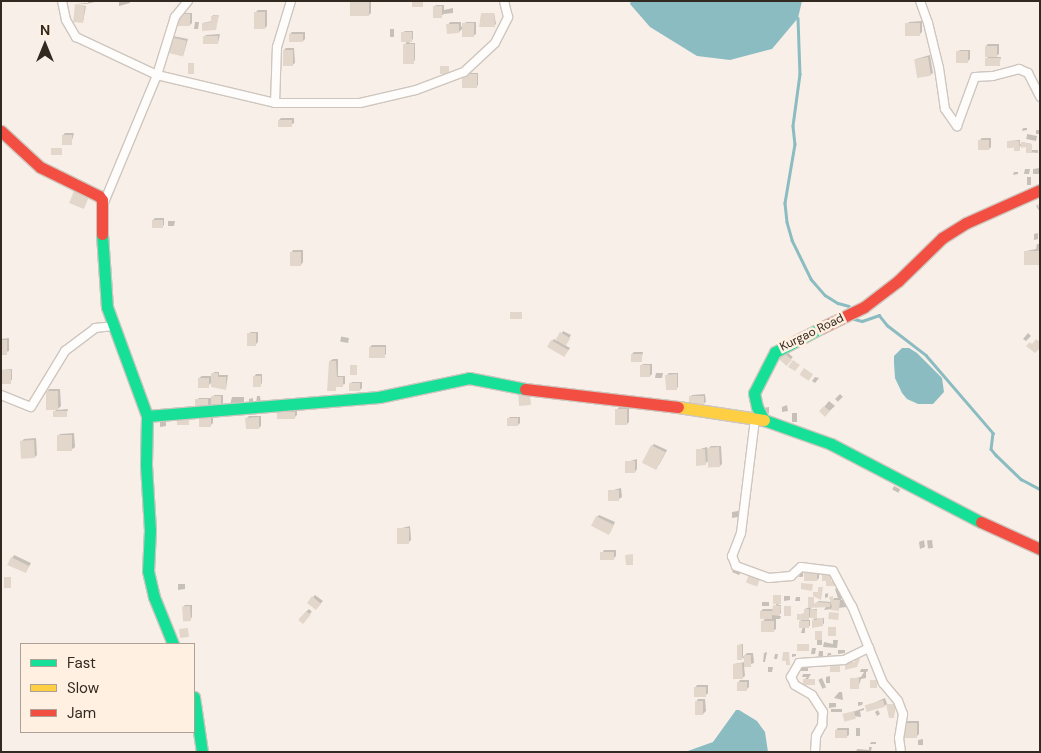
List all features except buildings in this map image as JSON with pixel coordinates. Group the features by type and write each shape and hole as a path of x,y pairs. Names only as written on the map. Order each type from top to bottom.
{"street":[{"path":"62,1 66,20 76,36 157,75 275,103 360,103 416,90 464,72 495,43 508,17 504,1"},
{"path":"173,643 154,598 148,572 150,530 146,465 147,416 113,326 104,285 102,251 103,205 157,75 175,16 188,1"},
{"path":"275,103 277,47 291,1"},
{"path":"920,1 928,23 939,68 945,109 957,126 975,77 993,76 1018,69 1028,73 1040,97"},
{"path":"1,131 40,167 99,196 103,205"},
{"name":"Kurgao Road","path":"760,420 754,393 775,352 785,344 846,317 870,303 898,281 942,238 966,223 1040,190"},
{"path":"1,395 31,407 65,351 95,328 113,326"},
{"path":"147,416 379,396 469,378 547,393 684,406 760,420 831,444 966,515 1040,549"},
{"path":"760,420 741,533 732,556 736,566 769,578 791,576 801,567 833,571 852,606 883,683 898,701 903,714 899,738 900,752"},
{"path":"815,752 816,736 822,725 823,712 812,695 795,685 790,677 798,663 844,660 869,648"},
{"path":"195,702 202,752"}],"water":[{"path":"631,1 802,1 798,18 772,49 730,60 697,56 650,27 630,4"},
{"path":"902,348 909,348 917,353 942,378 944,392 933,404 918,404 907,399 902,393 895,378 894,356"},
{"path":"736,710 757,721 765,732 768,752 685,752 713,742"}],"waterway":[{"path":"798,18 800,74 793,126 795,144 785,203 787,222 792,240 811,279 825,295 838,303 849,306"},
{"path":"854,319 862,321 879,315 887,325 926,355 993,433 991,449 996,455 1021,479 1040,489"}],"traffic: fast":[{"path":"102,234 107,307 147,416 146,465 150,530 148,571 154,597 173,643"},
{"path":"821,328 775,352 754,393 757,407 764,420 831,444 981,522"},
{"path":"147,416 379,397 469,378 525,389"},
{"path":"195,704 202,752"}],"traffic: slow":[{"path":"678,407 764,420"}],"traffic: jam":[{"path":"1,131 40,167 99,196 102,200 102,234"},
{"path":"821,328 864,307 898,281 942,238 966,223 1040,190"},
{"path":"525,389 678,407"},
{"path":"981,522 1040,549"}]}
